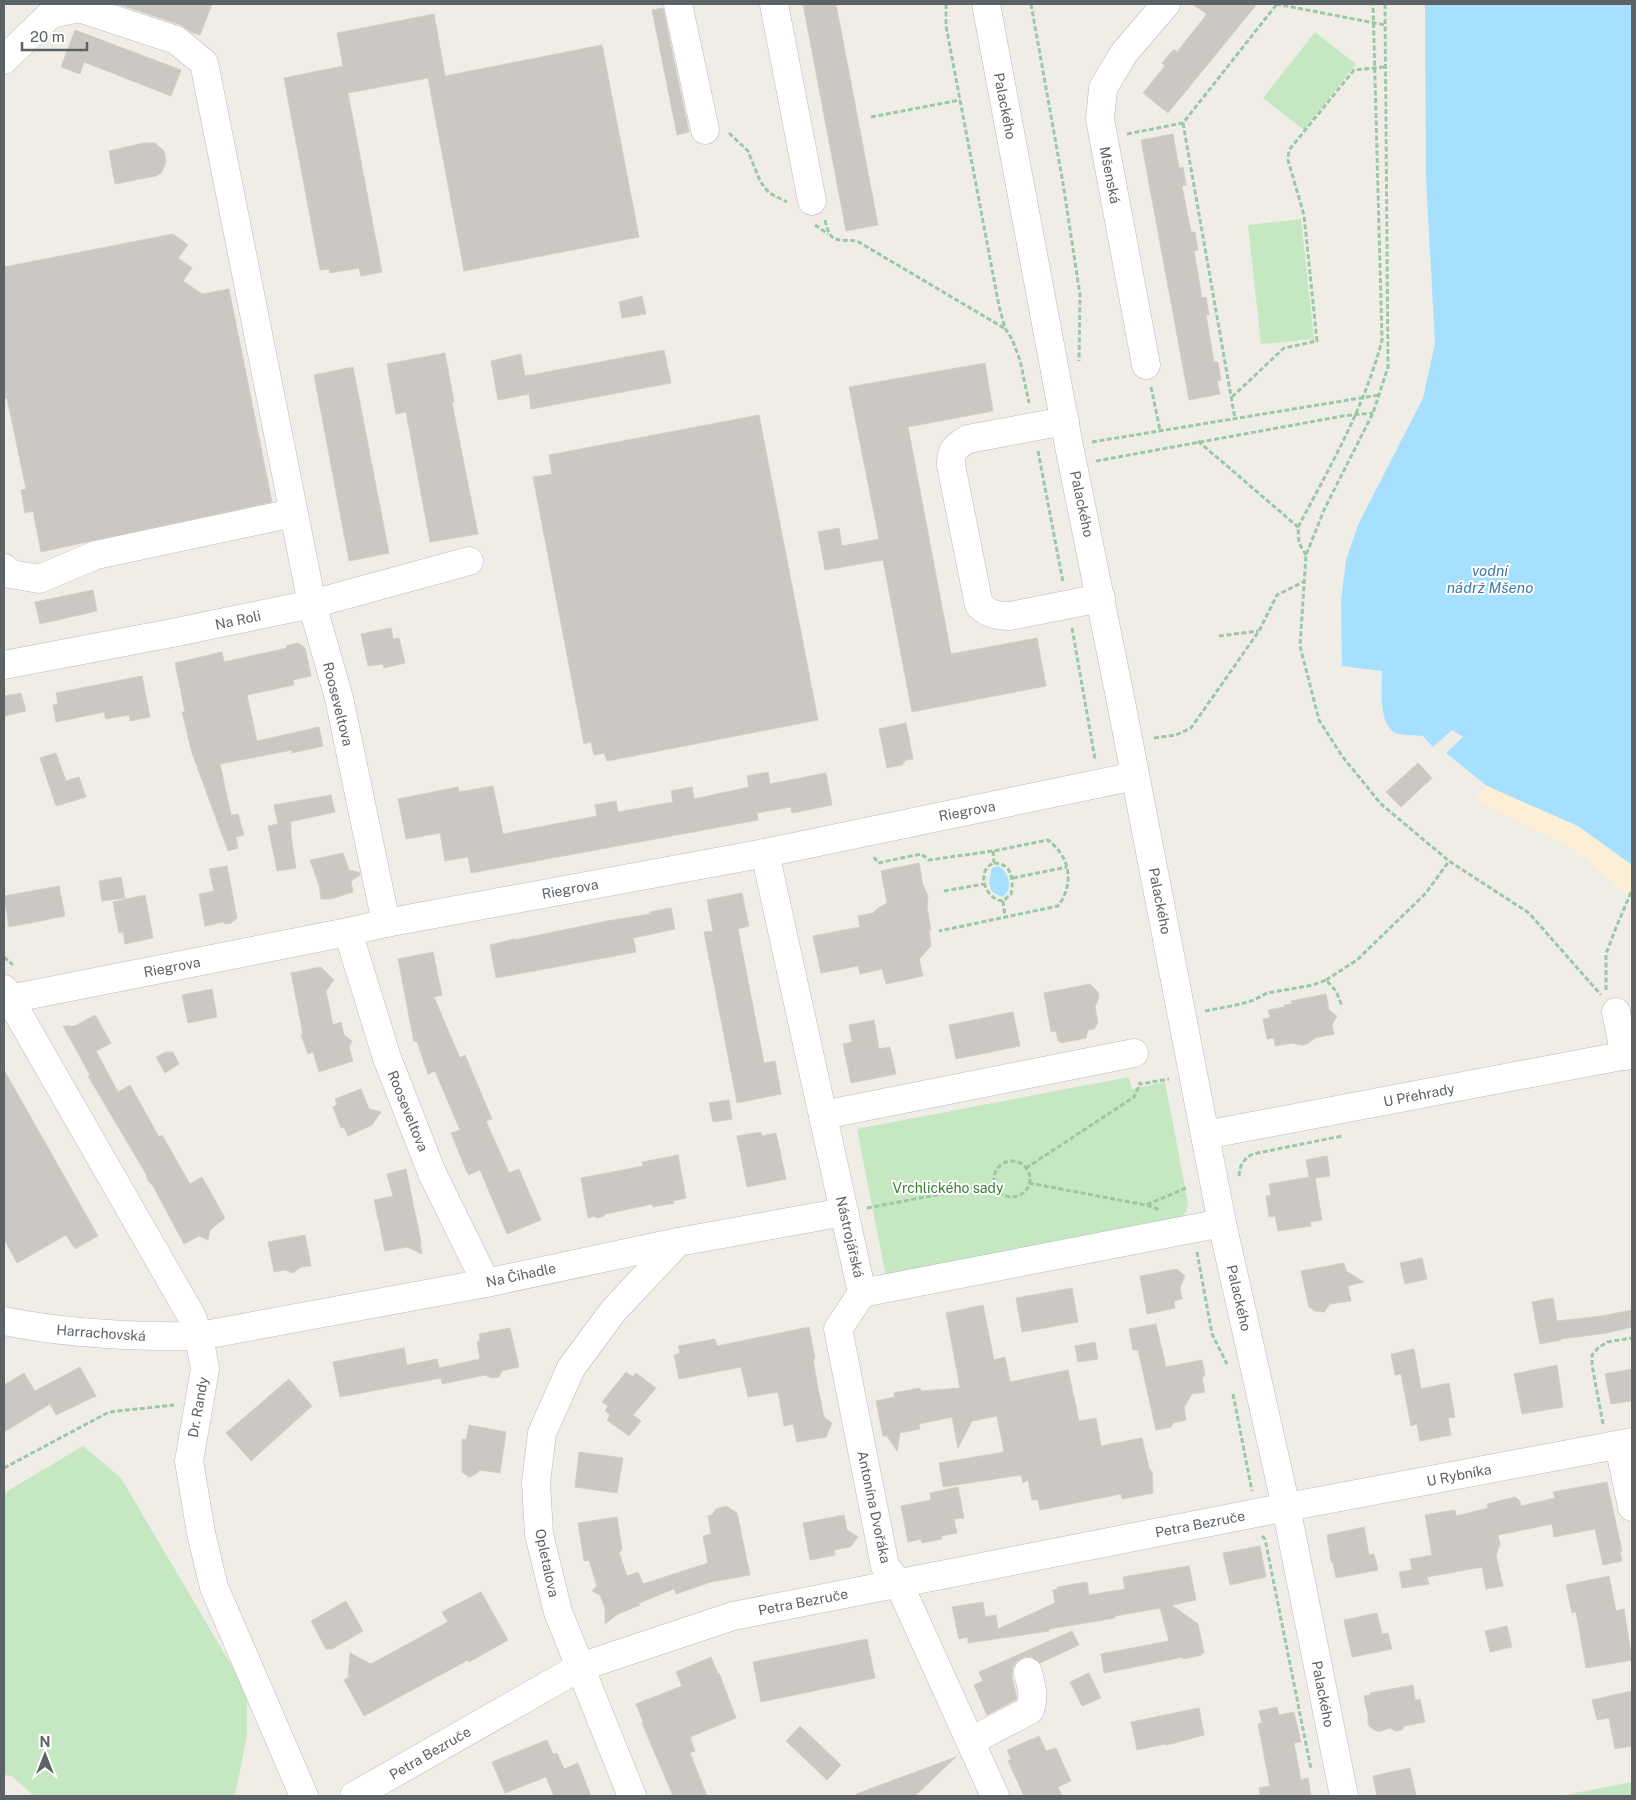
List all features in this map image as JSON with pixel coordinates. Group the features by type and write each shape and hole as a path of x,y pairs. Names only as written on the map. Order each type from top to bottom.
{"street":[{"path":"678,4 705,130"},
{"path":"774,4 809,211"},
{"name":"Palackého","path":"986,4 1067,434 1222,1223 1286,1507 1344,1796"},
{"name":"Mšenská","path":"1146,364 1100,119 1103,88 1124,53 1166,4"},
{"name":"Rooseveltova","path":"4,60 51,14 79,8 176,40 204,63 312,604 338,698 386,923"},
{"path":"1067,434 1034,427 968,439 956,446 951,454 951,465 979,605 987,613 997,616 1010,616 1100,598"},
{"path":"4,568 11,574 39,579 96,555 293,513"},
{"name":"Na Roli","path":"4,665 172,634 312,604 469,561"},
{"name":"Riegrova","path":"6,996 765,853 1135,776"},
{"name":"Nástrojářská","path":"765,853 862,1293 1222,1223"},
{"name":"Rooseveltova","path":"348,932 387,1058 432,1174 486,1283"},
{"name":"Dr. Randy","path":"6,996 192,1317 205,1369 189,1461 201,1533 214,1587 304,1796"},
{"path":"1611,1006 1629,1055"},
{"path":"823,1115 1134,1053"},
{"name":"U Přehrady","path":"1205,1135 1629,1055"},
{"name":"Na Čihadle","path":"198,1336 486,1283 678,1242 844,1212"},
{"name":"Opletalova","path":"632,1796 558,1612 539,1534 536,1482 542,1434 571,1368 614,1310 678,1242"},
{"name":"Antonína Dvořáka","path":"862,1293 838,1329 885,1566 899,1584 995,1796"},
{"name":"Harrachovská","path":"4,1321 73,1332 151,1337 198,1336"},
{"path":"1620,1444 1632,1507"},
{"name":"U Rybníka","path":"1286,1507 1620,1444"},
{"name":"Petra Bezruče","path":"354,1796 580,1667 733,1616 1286,1507"},
{"path":"971,1741 1030,1710 1033,1695 1028,1672"}],"path":[{"path":"946,4 946,26 999,306 1005,328 1012,339 1020,360 1068,605 1095,761"},
{"path":"1122,135 1183,123 1277,4 1385,25"},
{"path":"1306,555 1299,542 1298,527 1330,466 1362,398 1375,366 1382,340 1373,4"},
{"path":"1384,4 1388,367 1373,412 1324,510 1306,555 1300,646 1319,720 1342,756 1381,804 1449,861 1529,913 1611,1006"},
{"path":"1232,397 1284,348 1317,341 1304,215 1288,160 1289,150 1354,70 1385,67"},
{"path":"872,118 960,100"},
{"path":"1183,123 1235,419"},
{"path":"705,130 726,130 748,151 760,181 768,193 809,211 835,240 857,241 1005,328"},
{"path":"809,211 828,234"},
{"path":"1146,364 1160,430"},
{"path":"1067,434 1160,430 1379,395"},
{"path":"1198,441 1298,527"},
{"path":"1154,738 1176,735 1191,728 1259,631 1277,595 1304,582"},
{"path":"1219,636 1259,631"},
{"path":"874,857 878,863 921,854 928,860 993,851 1048,840 1059,848 1067,867 1065,896 1058,906 939,931"},
{"path":"993,851 994,863"},
{"path":"1182,1016 1241,1004 1267,993 1313,985 1326,980 1357,960 1371,947 1426,893 1449,861"},
{"path":"994,863 1006,866 1013,878 1011,894 1003,901 997,901 992,898 984,884 986,869 990,864 994,863"},
{"path":"1013,878 1067,867"},
{"path":"944,891 984,884"},
{"path":"1611,1006 1606,954 1632,890"},
{"path":"1003,901 1005,917"},
{"path":"1326,980 1336,991 1342,1006"},
{"path":"1026,1168 1134,1097 1140,1084"},
{"path":"1239,1174 1245,1158 1253,1154"},
{"path":"1006,1162 1017,1162 1026,1168 1029,1184 1020,1195 1007,1197 994,1184 994,1173 997,1168 1006,1162"},
{"path":"844,1212 994,1184"},
{"path":"1029,1184 1146,1205 1186,1188"},
{"path":"1191,1230 1198,1253 1212,1334 1228,1365 1229,1372"},
{"path":"1620,1444 1592,1365 1592,1355 1607,1342 1632,1338"},
{"path":"1232,1388 1259,1533 1265,1540 1313,1777"},
{"path":"4,1468 109,1412 199,1402"}],"green space":[{"path":"1315,32 1356,64 1304,130 1263,98"},
{"path":"1301,219 1314,339 1261,344 1248,225"},
{"name":"Vrchlického sady","path":"1129,1077 1132,1089 1165,1082 1188,1203 1186,1212 1180,1218 886,1277 857,1129"},
{"path":"83,1446 121,1478 247,1692 247,1736 235,1796 34,1796 12,1776 4,1775 4,1493"},
{"path":"1632,1782 1632,1796 1559,1796"}],"sand":[{"path":"1487,786 1578,826 1632,865 1632,899 1570,846 1474,799"}],"water":[{"name":"vodní nádrž Mšeno","path":"1425,4 1632,4 1632,865 1578,826 1487,786 1446,753 1463,737 1452,730 1433,747 1423,736 1396,733 1390,729 1386,723 1382,705 1382,671 1342,666 1341,601 1346,560 1358,525 1423,398 1435,343 1426,179"},
{"path":"999,866 1009,881 1008,890 1002,897 992,892 989,883 992,868"}],"building":[{"path":"118,4 212,4 200,35 191,32 181,25"},
{"path":"803,4 836,4 878,225 846,231"},
{"path":"1192,4 1257,4 1168,113 1143,93 1165,66 1162,63 1174,49 1177,52 1207,14"},
{"path":"663,8 689,132 677,135 652,10"},
{"path":"434,14 445,76 602,45 639,237 464,271 428,78 348,93 382,272 361,276 359,268 330,273 329,269 320,270 284,78 343,66 337,33"},
{"path":"75,30 181,70 171,96 84,62 80,74 61,67"},
{"path":"1173,134 1179,168 1183,167 1186,185 1182,186 1191,232 1195,232 1198,250 1194,251 1202,298 1206,297 1209,315 1206,315 1214,362 1218,362 1221,380 1217,381 1220,394 1189,400 1141,140"},
{"path":"144,143 155,143 164,151 166,161 162,172 156,176 115,184 109,151"},
{"path":"173,234 188,245 178,258 192,268 183,281 202,294 229,289 272,502 41,552 33,511 25,513 21,490 26,489 7,398 4,399 4,267"},
{"path":"642,296 646,314 622,318 619,302"},
{"path":"664,350 671,383 531,409 529,394 498,400 491,361 521,354 525,376"},
{"path":"445,353 454,402 452,403 478,534 430,542 406,412 396,414 387,364"},
{"path":"985,363 993,411 908,427 951,654 1037,638 1046,686 912,712 883,560 825,570 818,532 839,528 842,546 879,539 849,387"},
{"path":"353,367 389,553 349,561 314,375"},
{"path":"759,415 818,720 607,761 604,753 594,755 591,742 584,744 533,477 552,474 549,455"},
{"path":"93,590 97,611 40,624 35,602"},
{"path":"391,628 393,639 399,638 405,663 384,668 383,664 368,666 361,634"},
{"path":"298,643 305,648 311,676 293,680 294,685 247,695 257,741 319,727 323,746 292,753 292,750 220,764 231,815 238,814 244,835 236,837 238,848 228,851 192,753 182,712 185,712 175,663 222,652 224,662 287,648 286,646"},
{"path":"142,676 150,717 130,721 129,715 106,719 104,712 56,722 53,705 58,704 56,693"},
{"path":"21,693 26,711 4,716 4,696"},
{"path":"906,723 913,759 906,760 902,765 887,768 879,729"},
{"path":"56,753 66,781 79,777 86,797 56,806 40,758"},
{"path":"1418,763 1432,778 1401,807 1386,792"},
{"path":"768,772 770,784 826,773 832,805 792,813 791,807 757,813 758,820 471,873 468,857 445,861 440,833 406,839 398,799 458,787 459,792 493,786 503,834 597,816 595,805 616,801 618,812 673,802 671,791 692,787 694,799 749,787 747,776"},
{"path":"331,795 335,812 289,822 291,822 291,836 296,868 277,871 268,826 278,824 274,805"},
{"path":"343,853 349,870 360,873 351,881 353,892 330,899 321,899 319,885 310,860"},
{"path":"919,863 923,885 928,896 927,907 931,930 929,931 931,946 919,959 923,976 886,984 882,969 860,974 858,966 821,973 813,936 860,927 858,916 873,913 887,903 881,871"},
{"path":"227,866 237,918 231,923 225,924 223,922 205,926 199,894 214,891 209,869"},
{"path":"121,877 125,898 102,901 99,881"},
{"path":"59,886 65,916 9,927 4,896"},
{"path":"742,893 749,926 738,929 764,1063 775,1061 781,1094 737,1103 704,932 713,931 707,900"},
{"path":"145,895 153,938 125,944 123,932 119,933 113,902"},
{"path":"671,908 675,929 633,938 636,952 496,978 490,945 650,914 650,912"},
{"path":"433,952 442,995 434,997 460,1058 465,1055 492,1119 486,1121 509,1173 519,1169 541,1220 507,1234 480,1170 469,1175 466,1170 451,1133 460,1130 435,1071 428,1074 417,1041 414,1042 398,959"},
{"path":"321,967 334,980 326,991 333,1025 341,1022 344,1035 352,1041 349,1048 353,1061 319,1072 313,1052 308,1054 301,1035 303,1034 291,973"},
{"path":"1090,984 1098,992 1099,997 1095,1007 1098,1023 1094,1029 1088,1030 1086,1038 1061,1043 1058,1041 1056,1031 1051,1032 1044,993"},
{"path":"212,989 217,1017 188,1023 182,995"},
{"path":"1326,994 1329,1010 1337,1016 1332,1025 1334,1034 1315,1038 1302,1045 1292,1043 1275,1046 1274,1038 1267,1039 1263,1019 1270,1018 1268,1010 1292,1004 1291,1001"},
{"path":"1013,1012 1020,1046 956,1059 949,1025"},
{"path":"95,1015 111,1043 96,1051 118,1092 130,1085 159,1137 162,1135 190,1184 202,1177 225,1218 210,1230 208,1240 199,1236 184,1244 153,1186 148,1181 146,1174 88,1076 90,1075 63,1026 75,1026"},
{"path":"874,1020 879,1049 890,1047 896,1074 851,1083 843,1044 852,1042 849,1025"},
{"path":"166,1052 173,1052 179,1064 165,1073 156,1057"},
{"path":"4,1070 98,1236 75,1249 66,1235 17,1263 4,1239"},
{"path":"361,1089 369,1109 381,1112 372,1125 348,1136 344,1127 341,1128 333,1107 337,1105 335,1099"},
{"path":"729,1100 732,1119 713,1122 709,1103"},
{"path":"761,1132 762,1136 776,1133 786,1179 747,1187 737,1136"},
{"path":"678,1155 686,1198 673,1201 674,1203 653,1207 652,1204 606,1214 597,1218 594,1216 588,1218 581,1178 643,1166 642,1162"},
{"path":"1327,1156 1330,1176 1315,1178 1322,1220 1310,1222 1311,1226 1278,1231 1275,1216 1269,1217 1266,1196 1271,1195 1269,1184 1309,1177 1306,1160"},
{"path":"406,1169 422,1254 407,1247 385,1251 374,1200 393,1196 387,1174"},
{"path":"305,1235 311,1266 301,1267 293,1273 285,1270 274,1272 268,1242"},
{"path":"1422,1258 1427,1279 1405,1284 1400,1263"},
{"path":"1344,1263 1346,1271 1364,1282 1348,1286 1351,1301 1330,1304 1324,1312 1315,1311 1309,1307 1301,1271"},
{"path":"1177,1269 1185,1276 1180,1288 1182,1299 1174,1301 1175,1308 1147,1314 1140,1276"},
{"path":"1072,1288 1078,1322 1022,1332 1016,1298"},
{"path":"1553,1298 1557,1321 1602,1316 1632,1310 1632,1327 1540,1344 1532,1302"},
{"path":"983,1305 994,1360 1005,1357 1010,1382 1068,1370 1079,1421 1096,1418 1101,1446 1142,1438 1149,1468 1152,1472 1153,1493 1122,1499 1121,1494 1040,1510 1038,1500 1032,1500 1028,1480 1023,1483 1021,1475 943,1487 939,1463 1004,1452 997,1416 972,1421 958,1448 952,1417 919,1424 920,1429 900,1433 897,1451 887,1436 883,1436 876,1401 895,1397 894,1393 920,1388 921,1391 960,1388 946,1313"},
{"path":"1156,1324 1166,1367 1202,1360 1205,1375 1202,1378 1205,1392 1192,1394 1184,1407 1186,1420 1173,1423 1171,1427 1156,1430 1138,1350 1133,1350 1129,1329"},
{"path":"809,1327 824,1417 832,1423 826,1437 797,1442 793,1424 784,1426 778,1392 748,1397 741,1367 679,1379 674,1355 680,1353 678,1346 715,1339 717,1346"},
{"path":"510,1328 519,1367 502,1371 499,1377 492,1378 485,1375 442,1384 441,1378 340,1397 333,1362 404,1348 407,1365 437,1359 439,1368 480,1359 477,1342 480,1341 479,1334"},
{"path":"1095,1342 1098,1359 1078,1362 1075,1346"},
{"path":"1414,1349 1421,1389 1449,1383 1455,1417 1448,1418 1451,1435 1420,1441 1417,1424 1411,1426 1401,1374 1395,1375 1391,1354"},
{"path":"1557,1365 1563,1407 1522,1414 1514,1374"},
{"path":"80,1367 96,1396 56,1415 50,1404 4,1432 4,1385 24,1373 35,1391"},
{"path":"1632,1369 1632,1401 1611,1404 1605,1374"},
{"path":"626,1372 633,1377 636,1373 656,1388 633,1415 641,1421 629,1436 607,1420 610,1415 605,1411 608,1406 602,1402"},
{"path":"289,1379 312,1406 251,1461 226,1433"},
{"path":"469,1425 506,1432 500,1473 480,1470 475,1475 469,1477 462,1472 462,1439 466,1440"},
{"path":"579,1452 623,1458 617,1493 575,1487"},
{"path":"1607,1482 1622,1551 1620,1552 1622,1561 1603,1565 1595,1529 1554,1537 1552,1524 1498,1535 1500,1544 1496,1555 1503,1586 1486,1589 1482,1567 1427,1577 1429,1584 1402,1588 1399,1572 1412,1570 1410,1559 1432,1555 1425,1515 1455,1510 1456,1516 1488,1508 1487,1504 1515,1497 1520,1501 1521,1506 1555,1498 1553,1492"},
{"path":"958,1487 964,1518 954,1519 957,1533 941,1536 942,1539 922,1543 921,1539 908,1542 901,1506 931,1500 930,1493"},
{"path":"726,1506 737,1513 750,1575 711,1582 676,1594 674,1589 639,1603 640,1605 618,1614 605,1624 605,1608 600,1595 592,1591 597,1586 589,1560 584,1561 578,1523 617,1517 622,1549 619,1553 627,1576 638,1572 643,1584 708,1563 703,1536 711,1534 708,1516 712,1515 716,1509"},
{"path":"844,1515 847,1530 858,1537 850,1547 834,1550 835,1555 810,1560 803,1523"},
{"path":"1364,1527 1369,1555 1374,1554 1378,1570 1336,1578 1327,1535"},
{"path":"1260,1546 1266,1577 1230,1585 1223,1553"},
{"path":"1189,1566 1196,1600 1172,1605 1198,1624 1204,1653 1202,1655 1104,1673 1101,1654 1169,1641 1160,1608 1049,1629 1049,1631 968,1643 968,1637 959,1639 952,1607 983,1602 985,1617 996,1615 998,1629 1055,1603 1053,1590 1058,1589 1057,1587 1087,1582 1089,1595 1125,1589 1123,1577"},
{"path":"1609,1576 1616,1611 1624,1609 1632,1660 1586,1668 1576,1612 1572,1613 1566,1585"},
{"path":"481,1592 508,1640 364,1716 344,1680 348,1678 350,1653 371,1664 448,1622 442,1612"},
{"path":"346,1601 363,1631 332,1649 326,1649 311,1621"},
{"path":"1377,1613 1382,1634 1388,1633 1392,1649 1352,1657 1344,1620"},
{"path":"1507,1626 1512,1647 1490,1652 1485,1631"},
{"path":"1072,1631 1079,1645 1040,1663 1032,1657 1024,1657 1017,1661 1013,1667 1012,1676 1017,1699 987,1715 974,1685 983,1681 979,1672"},
{"path":"867,1639 875,1678 761,1702 753,1662"},
{"path":"711,1657 736,1718 690,1737 695,1751 690,1753 707,1796 673,1796 642,1723 636,1704 682,1686 676,1672"},
{"path":"1089,1673 1101,1698 1082,1706 1070,1682"},
{"path":"1413,1685 1415,1700 1420,1699 1425,1722 1404,1726 1402,1730 1395,1731 1390,1728 1378,1732 1370,1727 1364,1696 1370,1695 1370,1693"},
{"path":"1632,1691 1632,1746 1615,1749 1609,1718 1597,1720 1592,1700"},
{"path":"1277,1707 1279,1715 1294,1712 1301,1742 1294,1743 1301,1780 1308,1778 1311,1796 1260,1796 1259,1788 1270,1786 1258,1724 1262,1723 1259,1711"},
{"path":"1199,1708 1204,1735 1167,1745 1137,1750 1131,1722"},
{"path":"800,1726 841,1765 827,1780 786,1741"},
{"path":"1039,1736 1046,1751 1056,1748 1071,1781 1058,1787 1062,1796 1024,1796 1008,1761 1011,1759 1007,1750"},
{"path":"547,1740 553,1754 557,1753 564,1769 578,1763 591,1796 554,1796 546,1777 505,1793 492,1762"},
{"path":"956,1757 915,1796 856,1796 856,1794"},
{"path":"1410,1768 1416,1796 1377,1796 1373,1776"}]}
